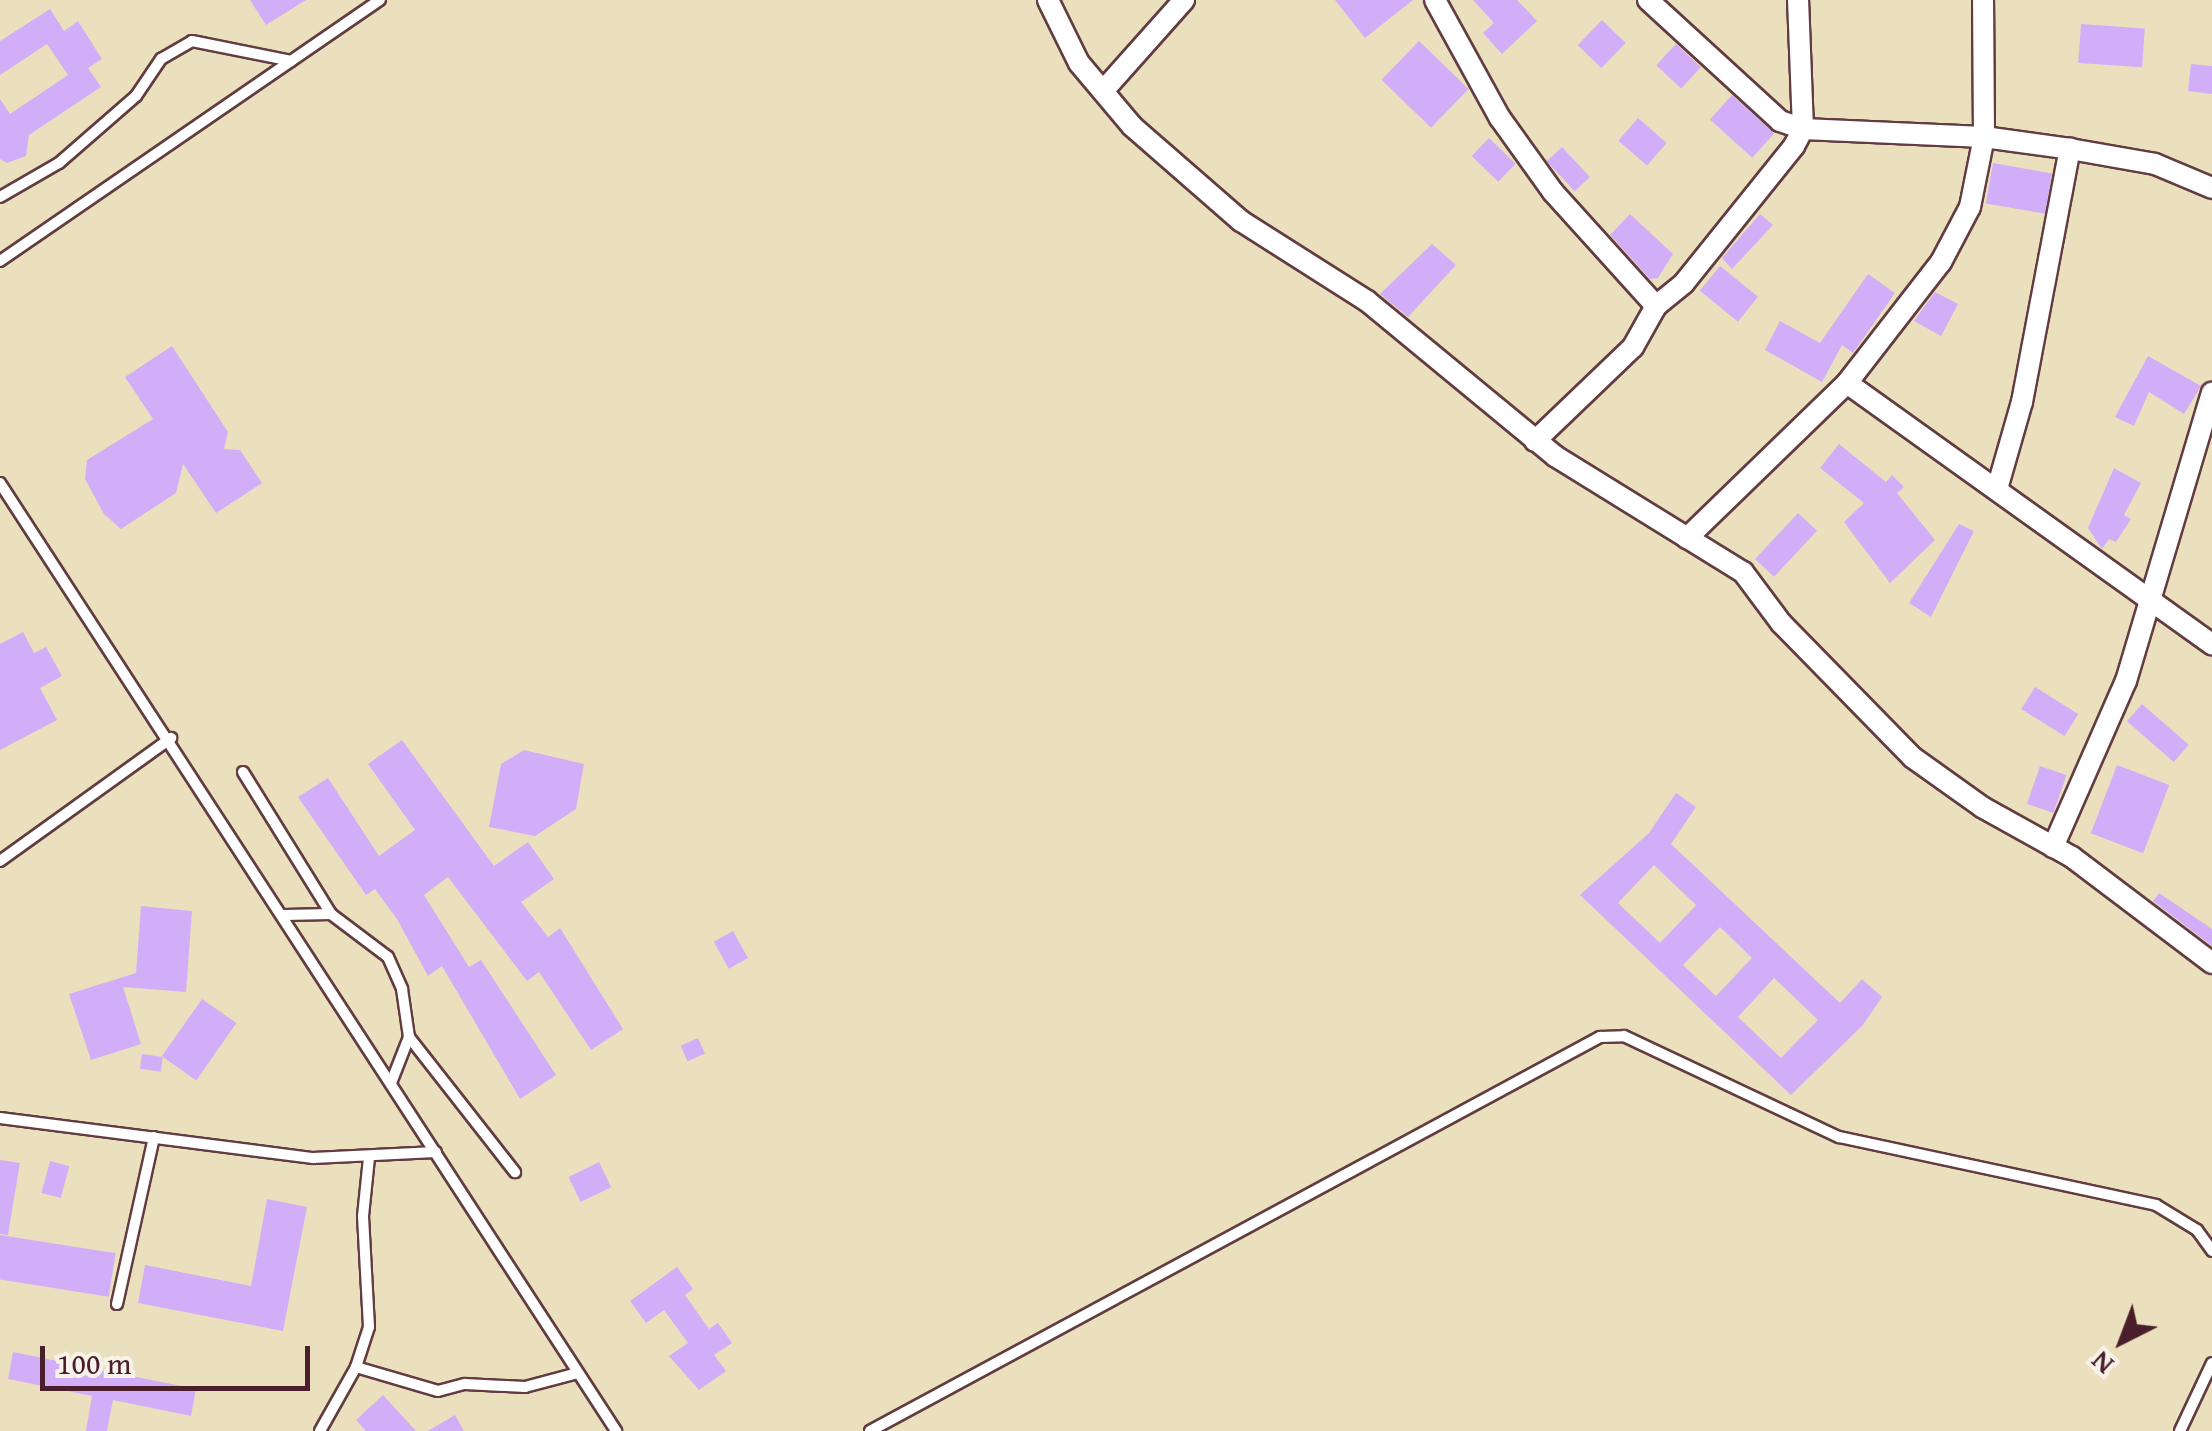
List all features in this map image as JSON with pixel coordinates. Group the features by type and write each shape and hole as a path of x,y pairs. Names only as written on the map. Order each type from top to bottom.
{"street":[{"path":"1048,0 1078,63 1132,126 1241,221 1368,301 1535,442 1743,572 1781,623 1912,757 2053,847 2212,964"},
{"path":"1102,91 1184,0"},
{"path":"1435,0 1500,118 1553,192 1588,240 1656,306"},
{"path":"1648,0 1780,121 1803,129 1984,138 2070,149 2155,164 2212,188"},
{"path":"1535,442 1633,346 1656,306 1684,283 1803,129 1798,0"},
{"path":"1687,538 1847,383 1941,262 1970,207 1984,138 1983,0"},
{"path":"1997,489 2022,402 2070,149"},
{"path":"1847,383 2150,595 2212,644"},
{"path":"2053,847 2126,682 2212,392"}],"lane":[{"path":"0,261 380,0"},
{"path":"0,197 59,163 136,96 161,59 192,41 291,61"},
{"path":"0,484 171,738 616,1431"},
{"path":"0,861 171,738"},
{"path":"243,772 330,914 388,958 402,988 409,1037 391,1082"},
{"path":"284,915 330,914"},
{"path":"870,1431 1600,1037 1624,1036 1839,1138 2156,1205 2196,1230 2212,1251"},
{"path":"409,1037 515,1172"},
{"path":"0,1118 312,1158 436,1152"},
{"path":"117,1304 154,1137"},
{"path":"320,1431 356,1368 369,1327 363,1216 369,1158"},
{"path":"2180,1431 2212,1363"},
{"path":"356,1368 438,1392 465,1384 524,1386 578,1373"}],"building":[{"path":"250,0 306,0 266,25"},
{"path":"1335,0 1413,0 1365,38"},
{"path":"1473,0 1517,0 1537,21 1502,54 1483,33 1494,23"},
{"path":"50,9 64,31 78,21 102,59 88,68 101,87 29,135 26,156 7,163 0,159 0,99 10,114 68,75 47,44 0,75 0,41"},
{"path":"1602,20 1626,43 1601,68 1578,45"},
{"path":"2081,24 2145,28 2142,67 2078,63"},
{"path":"1419,41 1469,89 1431,128 1381,80"},
{"path":"1676,44 1701,67 1681,88 1656,65"},
{"path":"2191,64 2212,66 2212,94 2188,91"},
{"path":"1732,95 1774,133 1752,158 1710,120"},
{"path":"1638,118 1667,143 1647,166 1618,141"},
{"path":"1489,138 1516,164 1498,182 1472,156"},
{"path":"1562,147 1590,177 1575,191 1547,161"},
{"path":"1993,163 2052,173 2045,214 1986,203"},
{"path":"1630,214 1673,254 1658,278 1650,279 1610,235"},
{"path":"1760,214 1773,225 1732,269 1722,258"},
{"path":"1432,244 1456,265 1408,317 1380,294"},
{"path":"1720,266 1758,297 1738,322 1700,291"},
{"path":"1868,274 1895,293 1853,353 1842,345 1822,382 1765,350 1780,321 1820,343"},
{"path":"1935,292 1958,304 1941,336 1914,321"},
{"path":"172,346 228,432 224,449 240,450 262,483 216,513 183,464 176,493 121,529 104,514 85,479 87,460 153,419 125,377"},
{"path":"2148,356 2201,386 2184,414 2149,392 2134,426 2115,417"},
{"path":"1839,444 1886,482 1892,475 1904,487 1897,493 1935,540 1890,583 1844,522 1864,503 1820,468"},
{"path":"2114,468 2141,483 2124,515 2131,519 2116,542 2109,539 2102,549 2088,528"},
{"path":"1798,513 1817,531 1774,577 1755,559"},
{"path":"1959,524 1974,531 1931,617 1909,603"},
{"path":"23,632 34,653 46,647 62,676 40,688 57,720 0,750 0,644"},
{"path":"2035,687 2078,714 2064,736 2021,709"},
{"path":"2142,704 2189,745 2174,762 2127,721"},
{"path":"402,740 494,866 528,842 554,879 521,902 548,937 560,928 623,1029 591,1050 539,972 527,981 448,877 424,895 469,967 481,960 556,1075 520,1099 442,966 428,976 397,919 375,889 366,895 298,797 328,778 379,856 415,830 368,764"},
{"path":"524,750 584,764 576,809 535,836 489,827 501,764"},
{"path":"2117,765 2169,785 2143,853 2091,833"},
{"path":"2040,766 2066,775 2053,813 2027,804"},
{"path":"1676,793 1696,807 1671,844 1840,1003 1862,979 1882,997 1863,1025 1791,1095 1580,895 1649,833","holes":["1654,865 1696,905 1660,943 1618,903","1720,927 1752,958 1716,996 1683,965","1774,978 1818,1020 1781,1058 1738,1017"]},
{"path":"2159,893 2212,929 2212,946 2153,901"},
{"path":"141,906 192,911 186,992 123,987 141,1044 91,1060 69,994 136,973"},
{"path":"733,931 748,958 729,969 714,942"},
{"path":"202,999 236,1023 196,1080 162,1056"},
{"path":"698,1038 705,1054 688,1061 681,1046"},
{"path":"142,1054 163,1057 161,1072 140,1069"},
{"path":"0,1160 20,1163 8,1235 0,1234"},
{"path":"50,1161 69,1166 61,1198 41,1193"},
{"path":"599,1162 611,1187 581,1202 568,1177"},
{"path":"267,1199 307,1207 283,1331 138,1303 145,1265 251,1286"},
{"path":"0,1235 116,1253 109,1297 0,1280"},
{"path":"677,1267 693,1289 685,1295 709,1329 718,1323 732,1343 714,1355 726,1371 699,1390 669,1356 688,1343 664,1310 646,1323 630,1301"},
{"path":"13,1352 196,1389 191,1416 113,1400 107,1431 86,1431 92,1396 8,1379"},
{"path":"383,1395 416,1431 366,1431 356,1420"},
{"path":"455,1415 464,1431 428,1431"}]}
